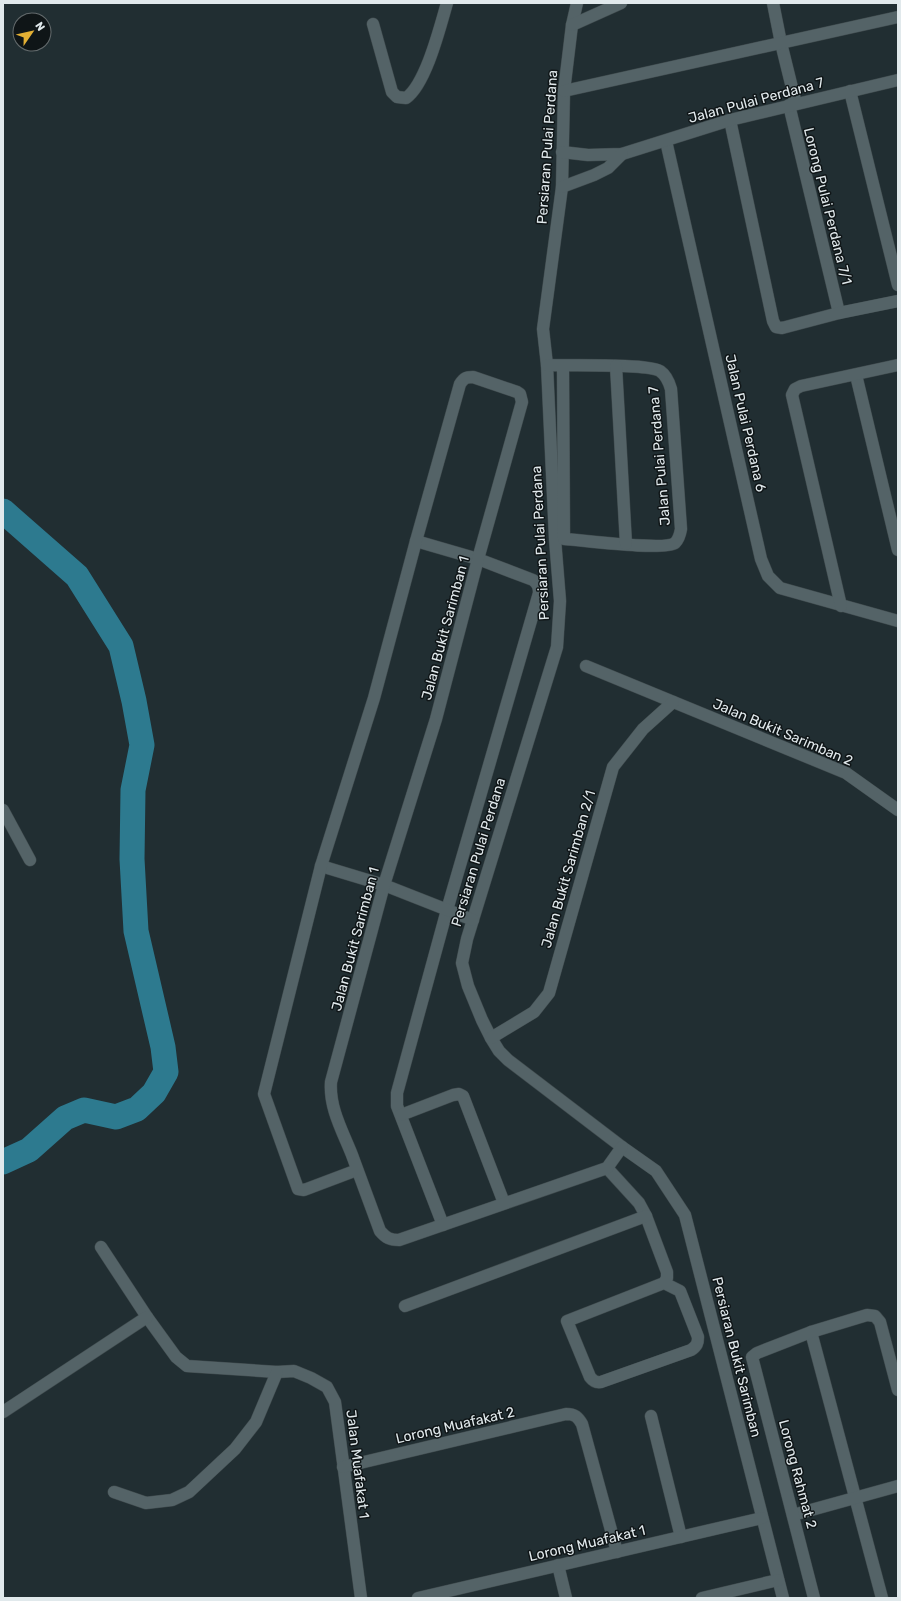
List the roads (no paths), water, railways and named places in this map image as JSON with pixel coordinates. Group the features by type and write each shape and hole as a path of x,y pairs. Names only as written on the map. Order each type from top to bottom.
{"street":[{"path":"373,24 392,92 397,97 406,98 411,94 423,76 447,3"},
{"name":"Persiaran Pulai Perdana","path":"577,3 572,25 564,91 562,187 543,329 560,601 556,647 473,920 462,963 468,986 482,1020 490,1038 499,1051 508,1060 622,1147"},
{"path":"572,25 621,3"},
{"name":"Lorong Pulai Perdana 7/1","path":"773,3 792,104 838,313"},
{"path":"564,91 898,17"},
{"name":"Jalan Pulai Perdana 7","path":"562,152 588,155 622,154 730,120 792,104 898,80"},
{"path":"850,91 898,285"},
{"path":"730,120 773,321 776,327 782,328 838,313 898,301"},
{"name":"Jalan Pulai Perdana 6","path":"666,141 761,559 768,576 780,588 898,621"},
{"name":"Jalan Pulai Perdana 7","path":"562,187 608,168 622,154"},
{"name":"Jalan Pulai Perdana 7","path":"546,365 650,368 660,371 668,379 671,389 681,529 679,538 674,544 666,546 564,539 563,366"},
{"path":"841,606 792,395 795,389 801,386 898,365"},
{"path":"616,366 626,544"},
{"path":"856,375 898,550"},
{"name":"Jalan Bukit Sarimban 1","path":"416,541 458,391 463,379 473,377 520,394 522,402 478,559 436,719 384,885 331,1082 330,1094 332,1106 358,1170 380,1231 385,1237 392,1240 399,1240 607,1168"},
{"path":"358,1170 304,1190 298,1189 264,1094 322,866 374,698 416,541 478,559 533,580 537,583 539,588 539,593 447,910 397,1093 397,1106 443,1224"},
{"name":"Jalan Bukit Sarimban 2","path":"586,666 846,773 898,810"},
{"name":"Jalan Bukit Sarimban 2/1","path":"490,1038 534,1012 549,993 613,767 643,729 673,702"},
{"path":"3,810 30,860"},
{"path":"322,866 384,885 473,920"},
{"path":"401,1115 453,1095 459,1094 463,1096 504,1203"},
{"path":"622,1147 607,1168 639,1203 646,1216 667,1272 667,1278 664,1283 567,1322 590,1377 597,1383 691,1350 696,1346 698,1337 680,1291 664,1283"},
{"name":"Persiaran Bukit Sarimban","path":"622,1147 656,1171 685,1215 782,1598"},
{"path":"405,1306 646,1216"},
{"name":"Jalan Muafakat 1","path":"101,1246 146,1318 176,1357 187,1366 277,1372 294,1371 327,1387 335,1402 361,1598"},
{"path":"882,1598 811,1332 867,1315 876,1316 880,1322 898,1390"},
{"path":"3,1412 146,1318"},
{"name":"Lorong Rahmat 2","path":"811,1332 756,1353 752,1357 794,1515 814,1598"},
{"path":"114,1492 146,1503 172,1500 189,1492 235,1449 256,1422 277,1372"},
{"name":"Lorong Muafakat 2","path":"343,1467 566,1414 573,1414 579,1418 582,1424 616,1552"},
{"path":"651,1416 681,1537"},
{"path":"794,1515 856,1499 898,1486"},
{"name":"Lorong Muafakat 1","path":"418,1598 762,1518"},
{"path":"558,1565 566,1598"},
{"path":"702,1598 778,1580"}],"waterway":[{"path":"3,511 77,576 121,646 134,701 142,745 133,790 132,859 136,931 163,1047 166,1072 154,1093 137,1109 116,1117 84,1110 65,1118 29,1150 3,1162"}]}
